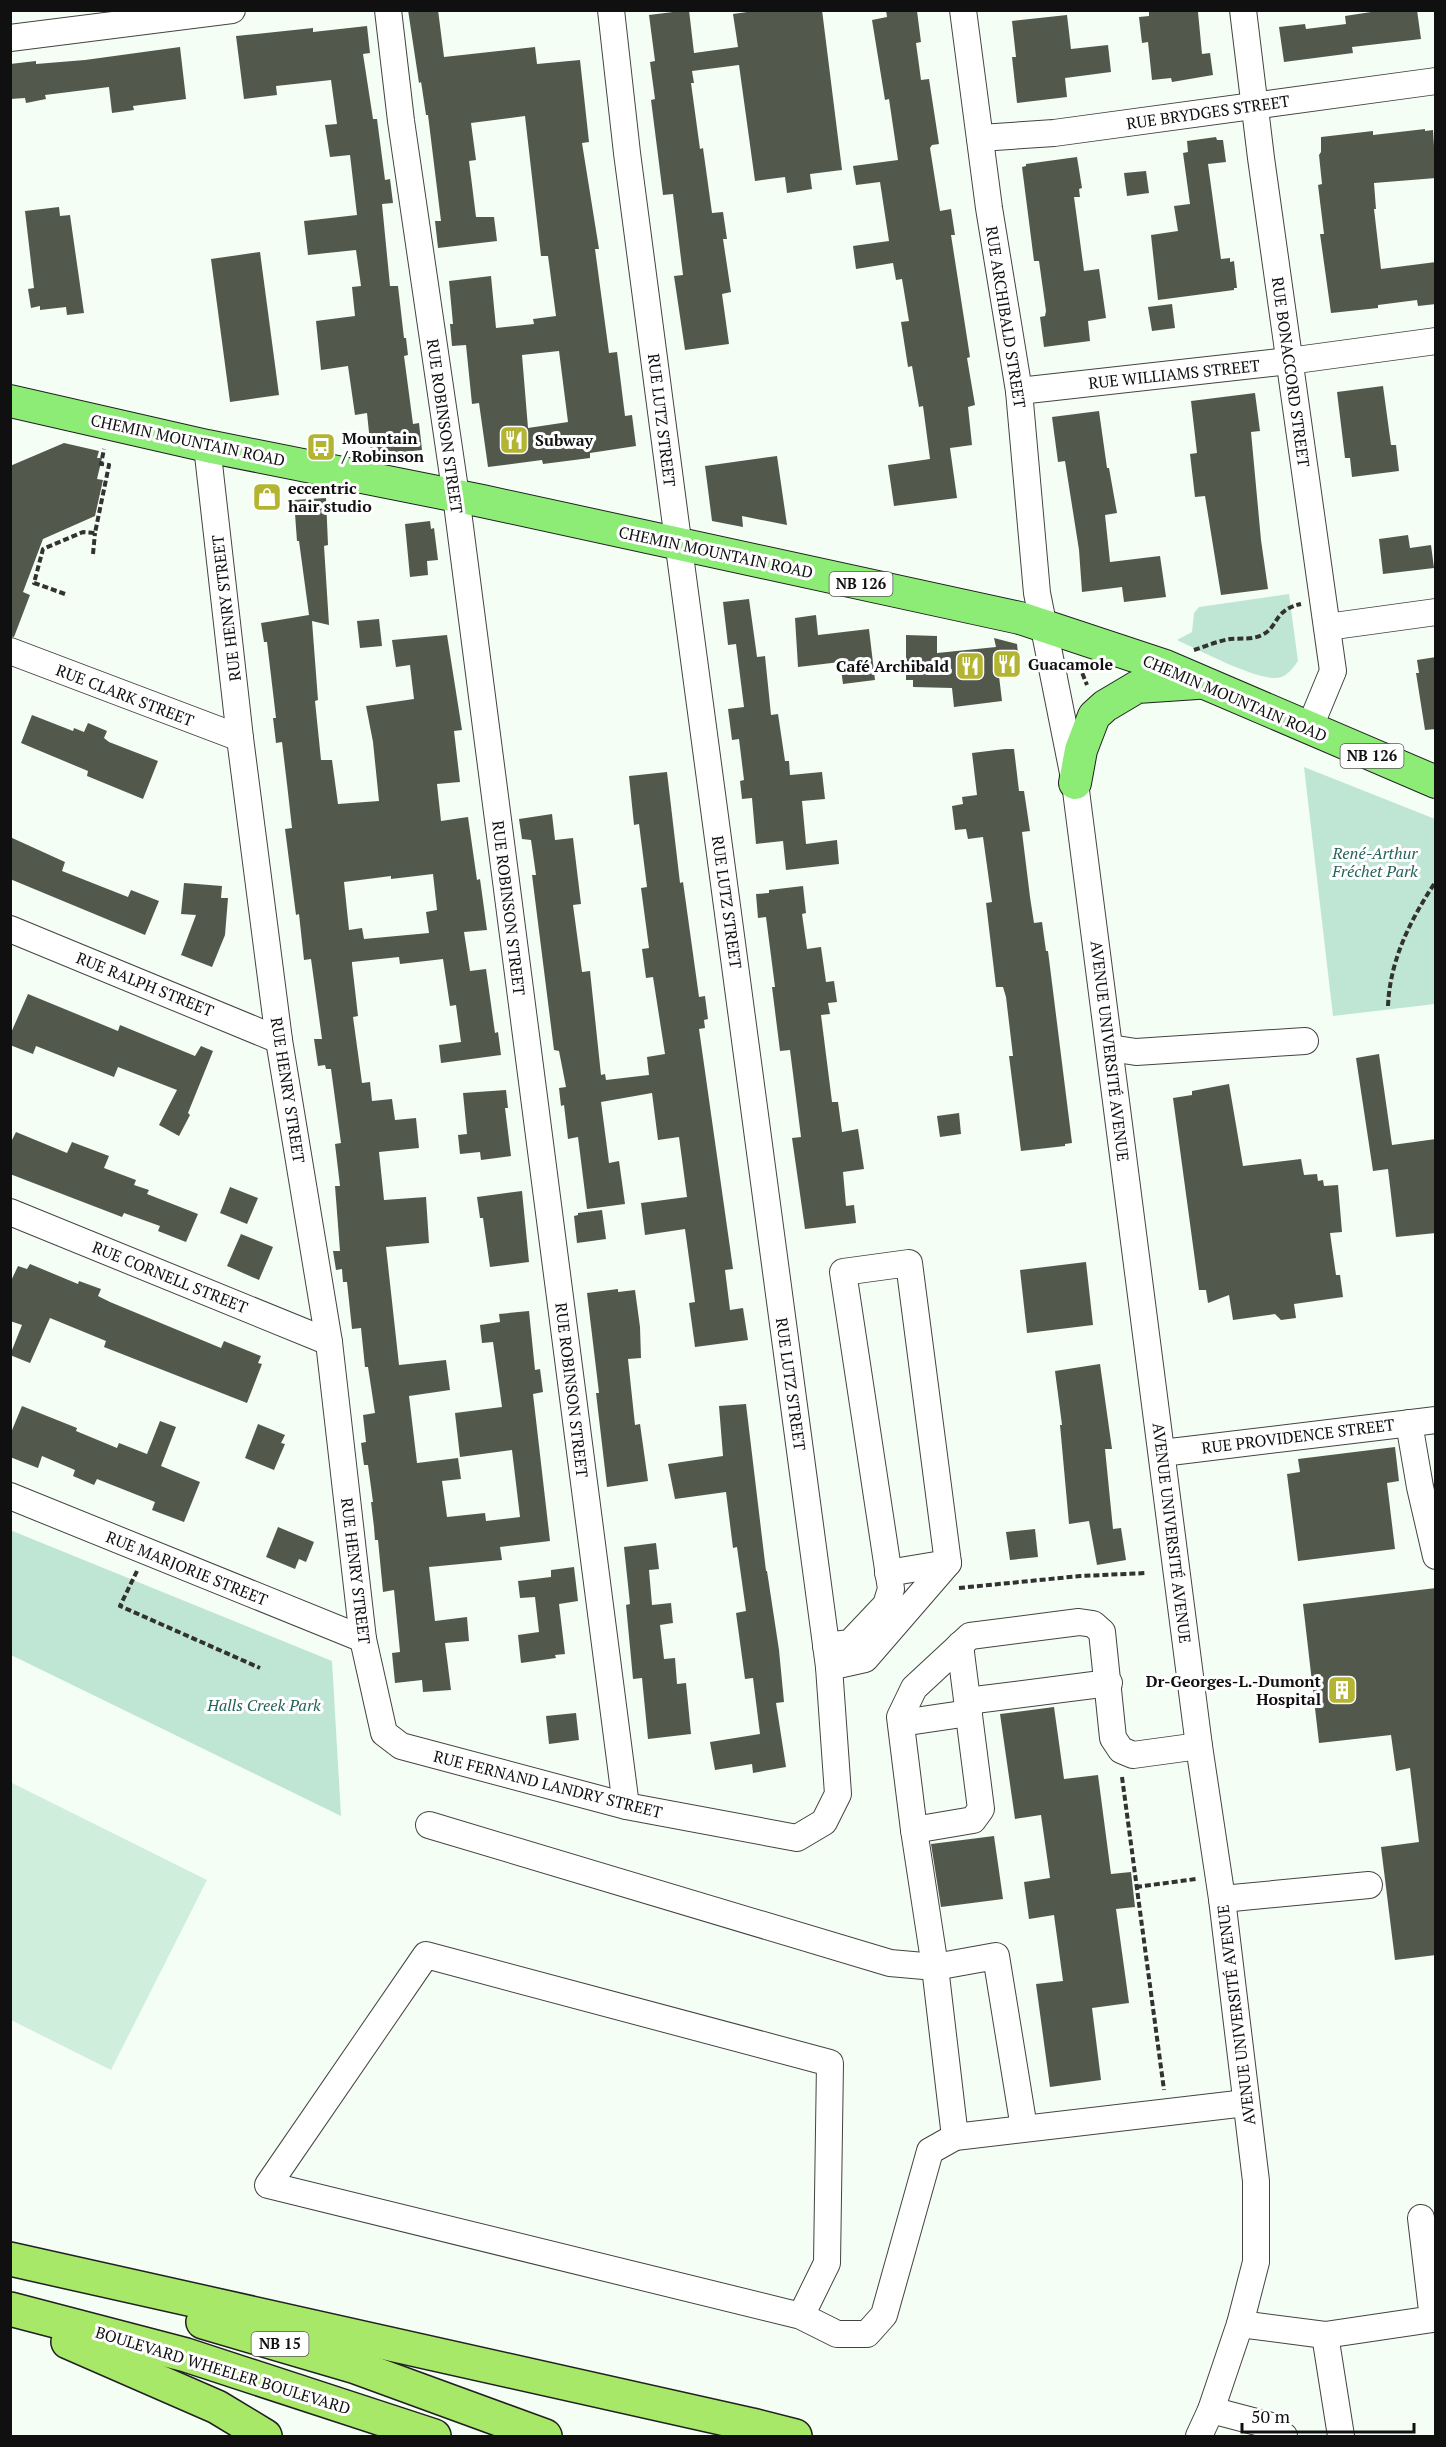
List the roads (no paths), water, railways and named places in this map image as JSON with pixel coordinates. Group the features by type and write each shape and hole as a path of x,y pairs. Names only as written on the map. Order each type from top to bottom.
{"highway":[{"name":"NB 15","path":"10,2261 356,2367 545,2436"},
{"path":"10,2261 795,2436"},
{"name":"BOULEVARD WHEELER BOULEVARD","path":"10,2309 186,2355 434,2436"},
{"path":"10,2319 149,2375 217,2407 265,2436"}],"main road":[{"name":"CHEMIN MOUNTAIN ROAD","path":"10,401 207,446 456,496 1043,625 1165,666 1436,782"},
{"path":"1075,783 1081,750 1094,716 1105,706 1137,687 1204,682"}],"street":[{"path":"10,38 232,10"},
{"name":"RUE ROBINSON STREET","path":"388,10 401,121 456,496 626,1806"},
{"name":"RUE LUTZ STREET","path":"610,10 627,153 828,1657 838,1794"},
{"name":"RUE ARCHIBALD STREET","path":"963,10 989,208 1019,391 1037,593 1043,625"},
{"name":"RUE BONACCORD STREET","path":"1243,10 1254,105 1333,671 1309,729"},
{"name":"RUE BRYDGES STREET","path":"980,138 1054,134 1436,81"},
{"name":"RUE WILLIAMS STREET","path":"1019,391 1289,361 1436,341"},
{"name":"RUE HENRY STREET","path":"207,446 240,738 279,1040 328,1342 363,1640 384,1733"},
{"path":"1327,627 1436,612"},
{"name":"AVENUE UNIVERSITÉ AVENUE","path":"1043,625 1075,783 1198,1746 1220,1888 1256,2181 1256,2262 1240,2324 1199,2436"},
{"name":"RUE CLARK STREET","path":"10,651 240,738"},
{"name":"RUE RALPH STREET","path":"10,929 279,1040"},
{"path":"1110,1048 1136,1052 1305,1041"},
{"name":"RUE CORNELL STREET","path":"10,1212 328,1342"},
{"path":"909,1263 948,1563 865,1659 828,1657 850,1643 886,1605 891,1589 843,1272 909,1263"},
{"name":"RUE PROVIDENCE STREET","path":"1162,1453 1436,1420"},
{"path":"1409,1423 1420,1487 1436,1556"},
{"name":"RUE MARJORIE STREET","path":"10,1496 363,1640"},
{"path":"888,1573 948,1563"},
{"path":"955,2137 935,1967 914,1830 900,1717 914,1688 970,1636 1079,1622 1093,1624 1102,1632 1113,1738 1121,1750 1133,1755 1198,1746"},
{"path":"914,1830 973,1820 981,1809 960,1646"},
{"path":"901,1723 968,1707 1109,1683"},
{"name":"RUE FERNAND LANDRY STREET","path":"384,1733 401,1746 626,1806 797,1838 824,1822 838,1794"},
{"path":"429,1825 890,1963 935,1967 996,1956 1024,2128"},
{"path":"1220,1888 1369,1885"},
{"path":"801,2316 827,2263 830,2063 426,1955 268,2185 801,2316 837,2334 867,2334 884,2315 930,2151 955,2137 1246,2103"},
{"path":"1240,2324 1325,2335 1433,2319 1421,2218"},
{"path":"1325,2335 1341,2436"},
{"path":"1210,2410 1268,2425 1284,2436"}],"place":[{"name":"Subway","path":"514,440"},
{"name":"Mountain / Robinson","path":"321,447"},
{"name":"eccentric hair studio","path":"267,497"},
{"name":"Guacamole","path":"1007,664"},
{"name":"Café Archibald","path":"970,666"},
{"name":"Dr-Georges-L.-Dumont Hospital","path":"1342,1690"}],"park label":[{"name":"René-Arthur Fréchet Park","path":"1375,862"},
{"name":"Halls Creek Park","path":"264,1705"}]}
